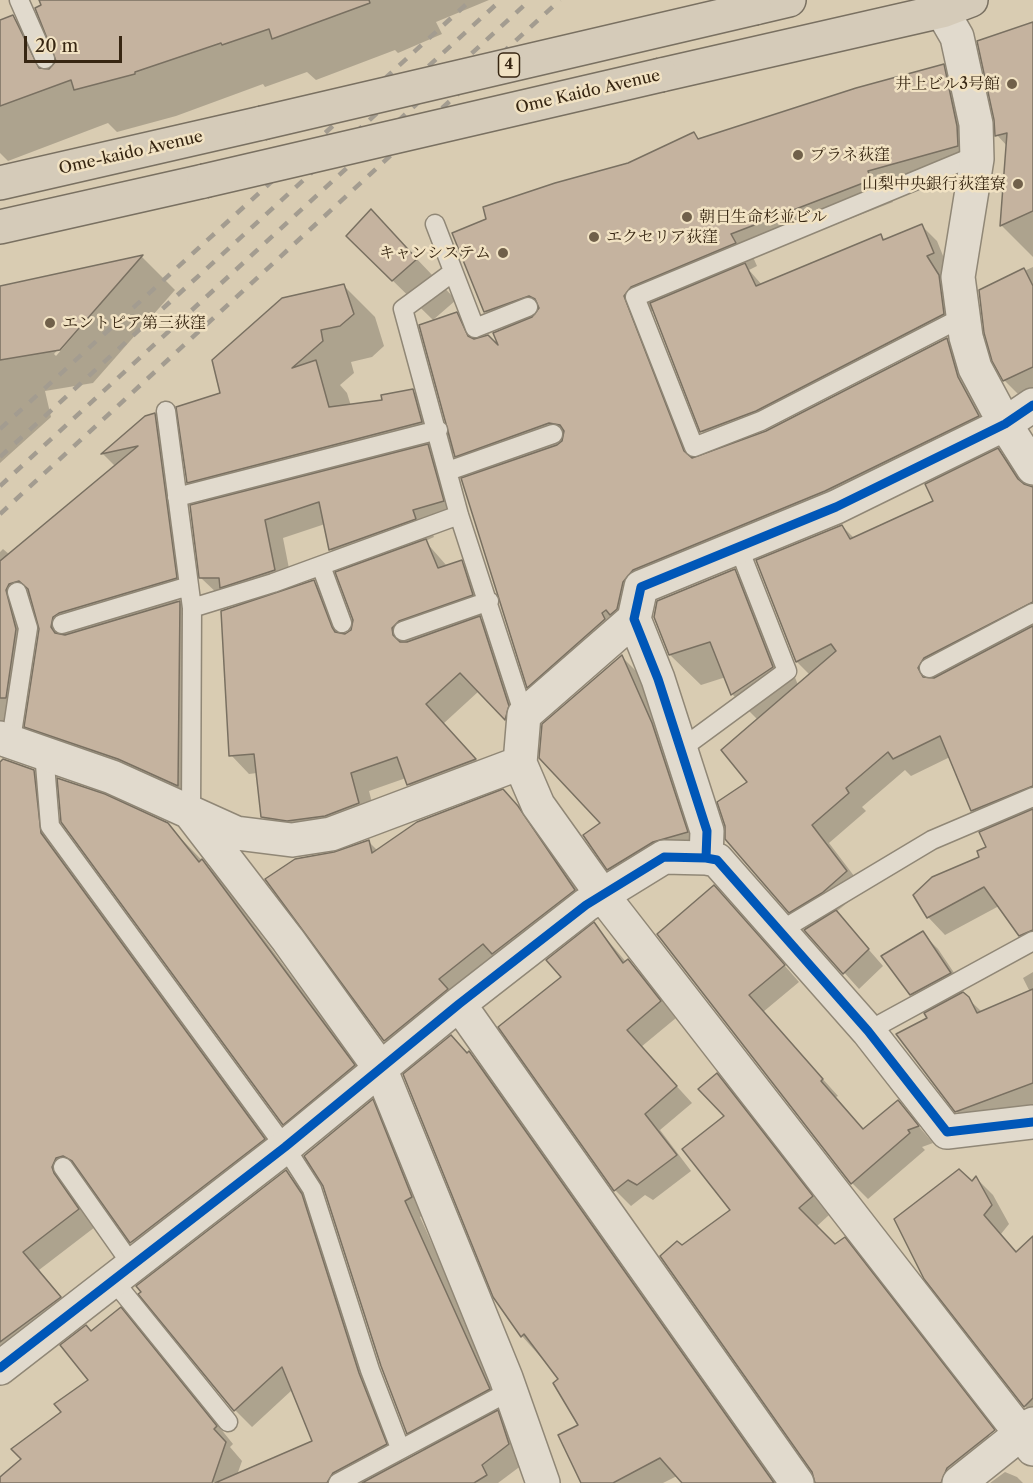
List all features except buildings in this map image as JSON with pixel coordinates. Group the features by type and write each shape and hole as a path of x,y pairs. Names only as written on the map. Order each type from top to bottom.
{"main road":[{"name":"Ome-kaido Avenue","path":"0,183 789,0"},
{"name":"Ome Kaido Avenue","path":"0,227 957,5"}],"street":[{"path":"957,5 957,37 976,124 977,155 958,277 963,317 975,368 1005,424 1033,468"},
{"path":"706,858 707,831 658,679 634,619 641,587 836,507 1005,424 1033,405"},
{"path":"634,619 524,715 520,763 538,805 603,896 1029,1436 959,1483"},
{"path":"6,739 112,777 236,833 292,840 331,834 520,763"},
{"path":"191,814 288,940 380,1068 510,1391 543,1483"},
{"path":"0,1367 285,1147 459,1004 586,905 664,857 717,860 868,1031 947,1132 1033,1122"},
{"path":"459,1004 797,1483"}],"lane":[{"path":"19,0 45,59"},
{"path":"963,317 761,421 694,447 635,297 977,155"},
{"path":"435,224 475,328 528,307"},
{"path":"453,272 403,309 438,430 459,515 489,601 524,715"},
{"path":"166,411 192,608 191,814"},
{"path":"177,497 438,430"},
{"path":"448,471 553,434"},
{"path":"192,608 321,566 459,515"},
{"path":"681,749 787,671 738,546"},
{"path":"321,566 342,623"},
{"path":"62,624 189,586"},
{"path":"6,739 28,628 17,592"},
{"path":"403,632 489,601"},
{"path":"929,668 1033,613"},
{"path":"44,752 50,826 285,1147 312,1189 370,1370 400,1448"},
{"path":"780,931 932,840 1033,797"},
{"path":"868,1031 1033,941"},
{"path":"63,1167 123,1272 228,1422"},
{"path":"338,1483 510,1391"}],"railway":[{"path":"0,429 471,0"},
{"path":"0,457 501,0"},
{"path":"0,486 530,0"},
{"path":"0,514 560,0"}],"cycle path":[{"path":"1033,405 1005,424 836,507 641,587 634,619 658,679 707,831 706,858 717,860 868,1031 947,1132 1033,1122"},
{"path":"0,1368 285,1147 459,1004 586,905 664,857 706,858"}],"place":[{"name":"井上ビル3号館","path":"1012,84"},
{"name":"プラネ荻窪","path":"798,155"},
{"name":"山梨中央銀行荻窪寮","path":"1018,184"},
{"name":"朝日生命杉並ビル","path":"687,217"},
{"name":"エクセリア荻窪","path":"594,237"},
{"name":"キャンシステム","path":"503,253"},
{"name":"エントピア第三荻窪","path":"50,323"}]}
